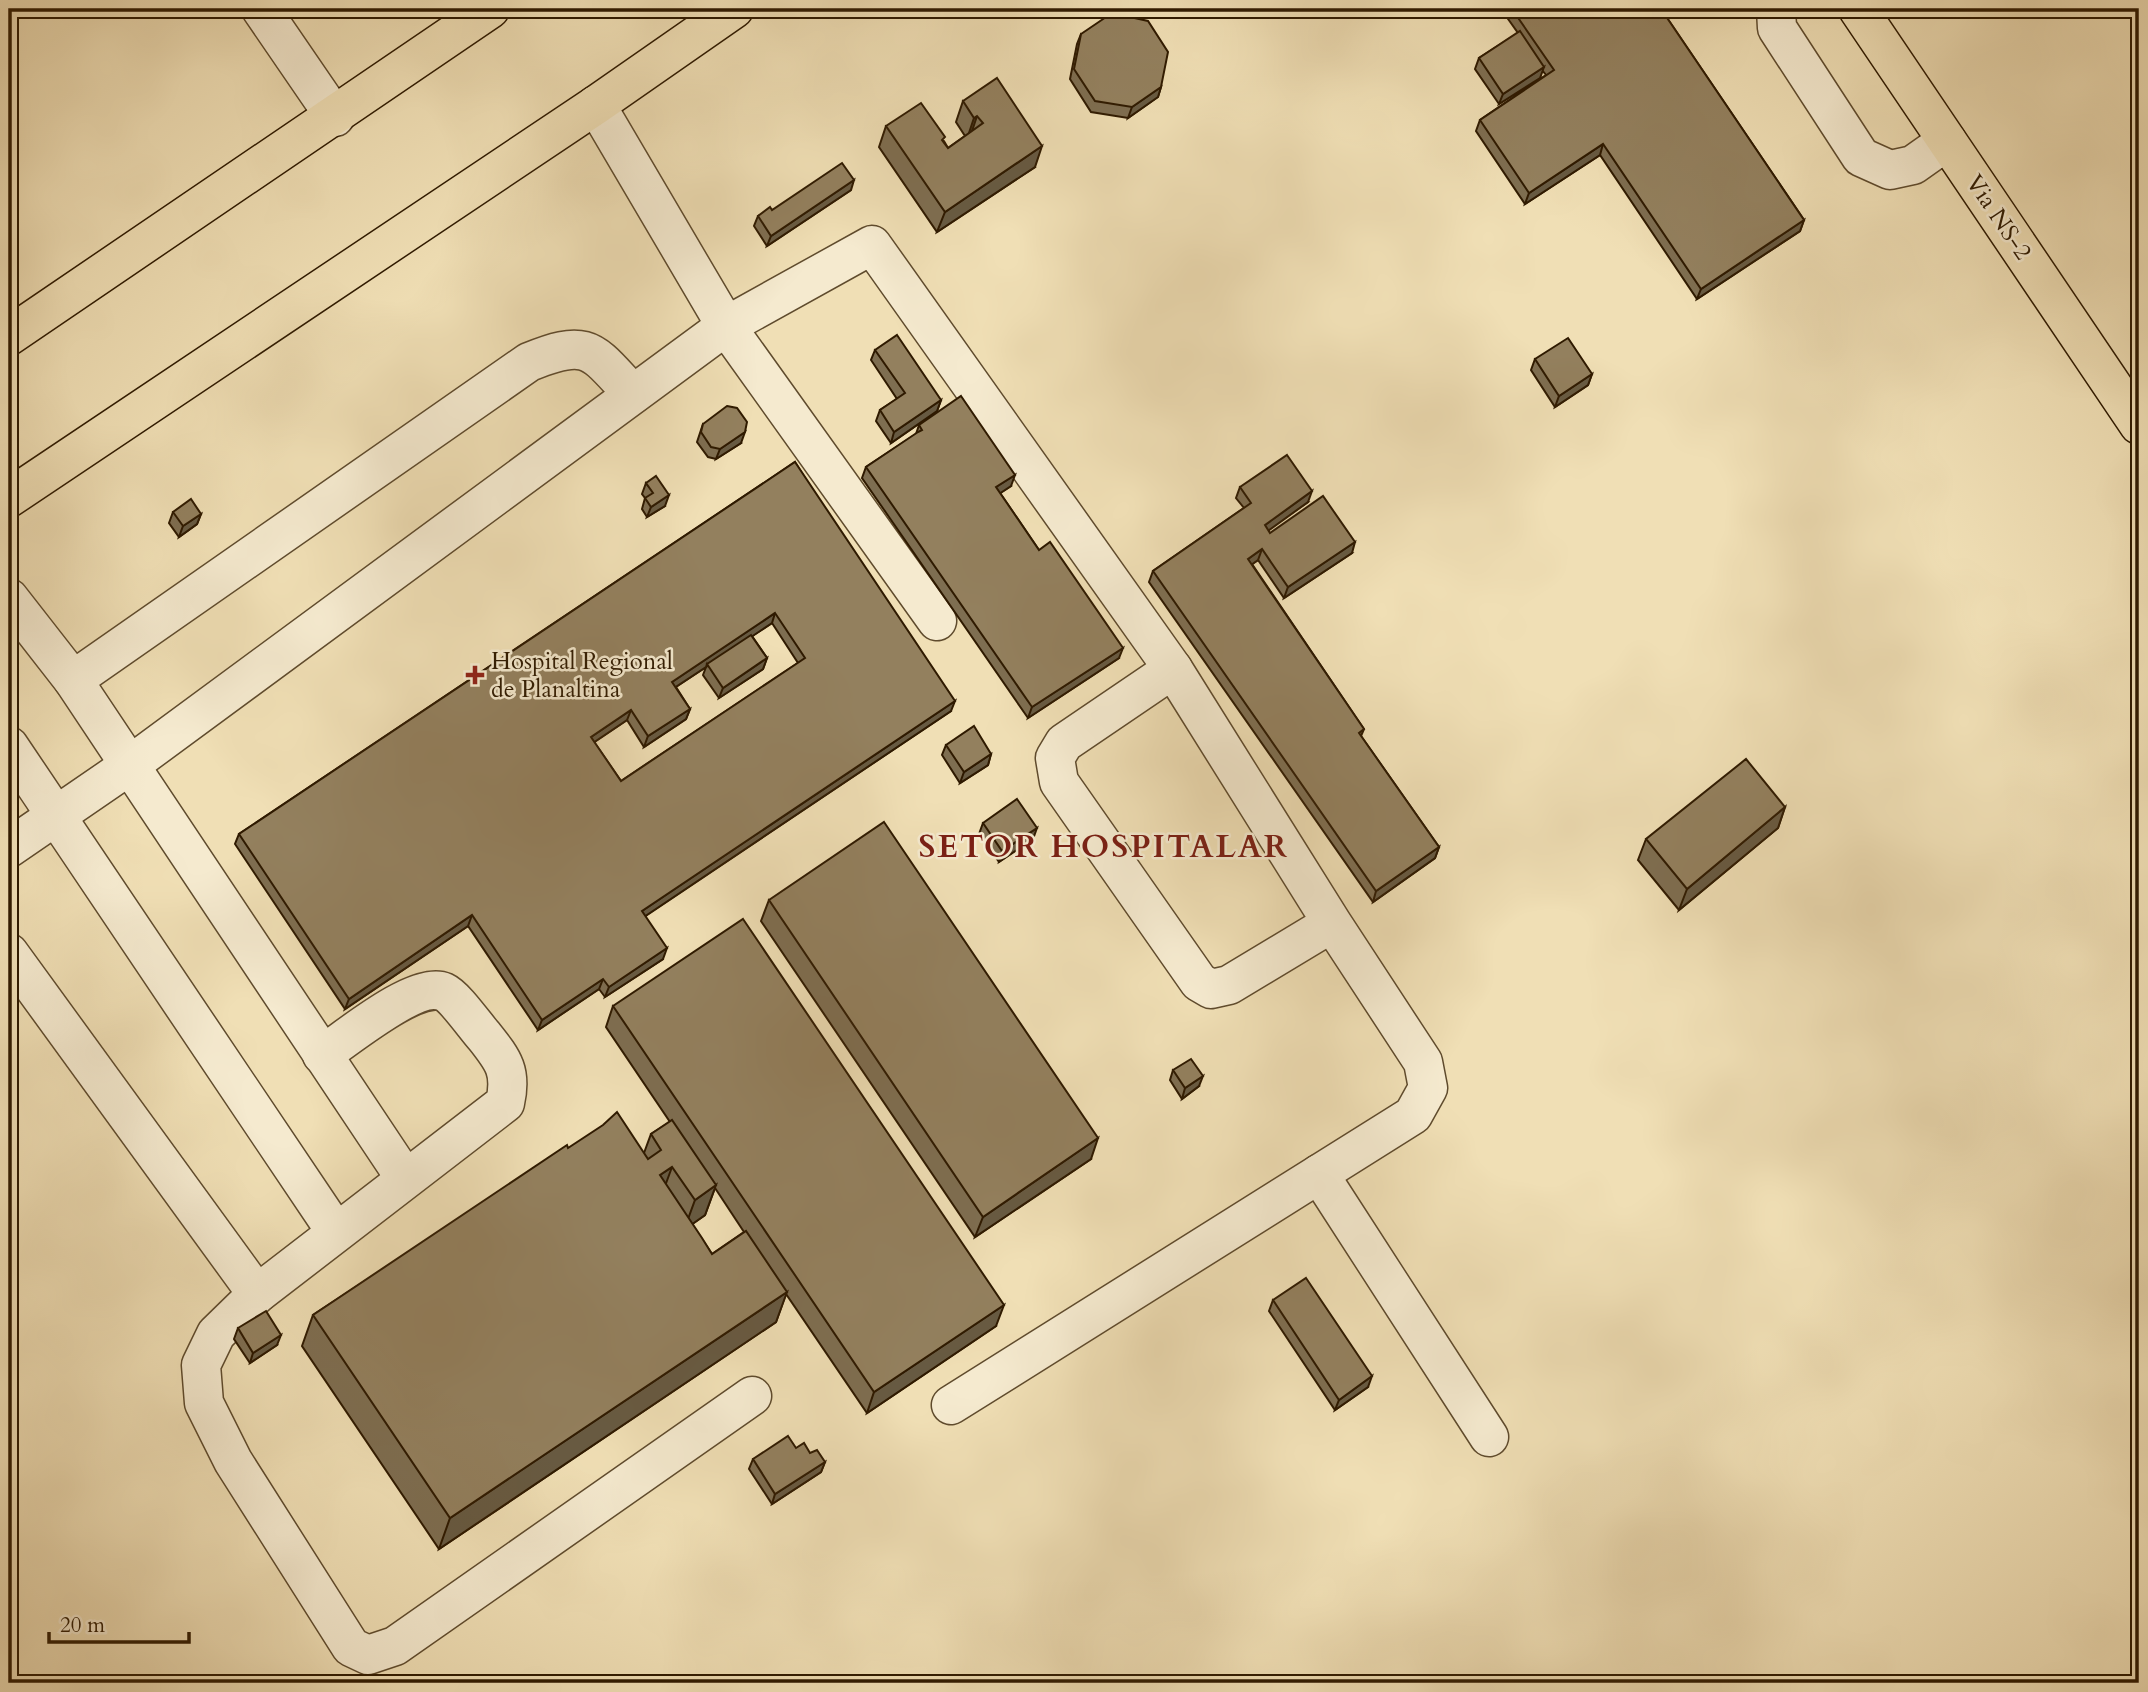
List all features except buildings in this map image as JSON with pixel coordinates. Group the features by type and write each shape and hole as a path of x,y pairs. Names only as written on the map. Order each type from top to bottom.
{"main road":[{"path":"9,498 596,106 734,9"},
{"name":"Via NS-2","path":"1858,9 2139,425"},
{"path":"9,336 335,117 487,10"}],"street":[{"path":"261,9 335,117"},
{"path":"1776,9 1777,28 1861,157 1890,170 1913,165 1948,141"},
{"path":"596,106 726,326 937,621"},
{"path":"9,848 130,765 726,326 872,245 1173,669 1332,923 1423,1062 1428,1088 1413,1115 951,1405"},
{"path":"73,680 529,362 564,348 594,353 634,394"},
{"path":"9,598 73,680 405,1178"},
{"path":"1173,669 1064,743 1055,758 1059,782 1199,982 1211,989 1230,985 1332,923"},
{"path":"9,746 336,1232"},
{"path":"9,953 257,1294"},
{"path":"322,1055 405,999 430,989 446,993 498,1054 510,1080 505,1103 257,1294 216,1334 201,1365 204,1403 233,1461 351,1647 368,1655 395,1646 752,1396"},
{"path":"1318,1174 1489,1437"}],"place":[{"name":"Hospital Regional de Planaltina","path":"475,675"}],"district":[{"name":"SETOR HOSPITALAR","path":"1104,846"}]}
